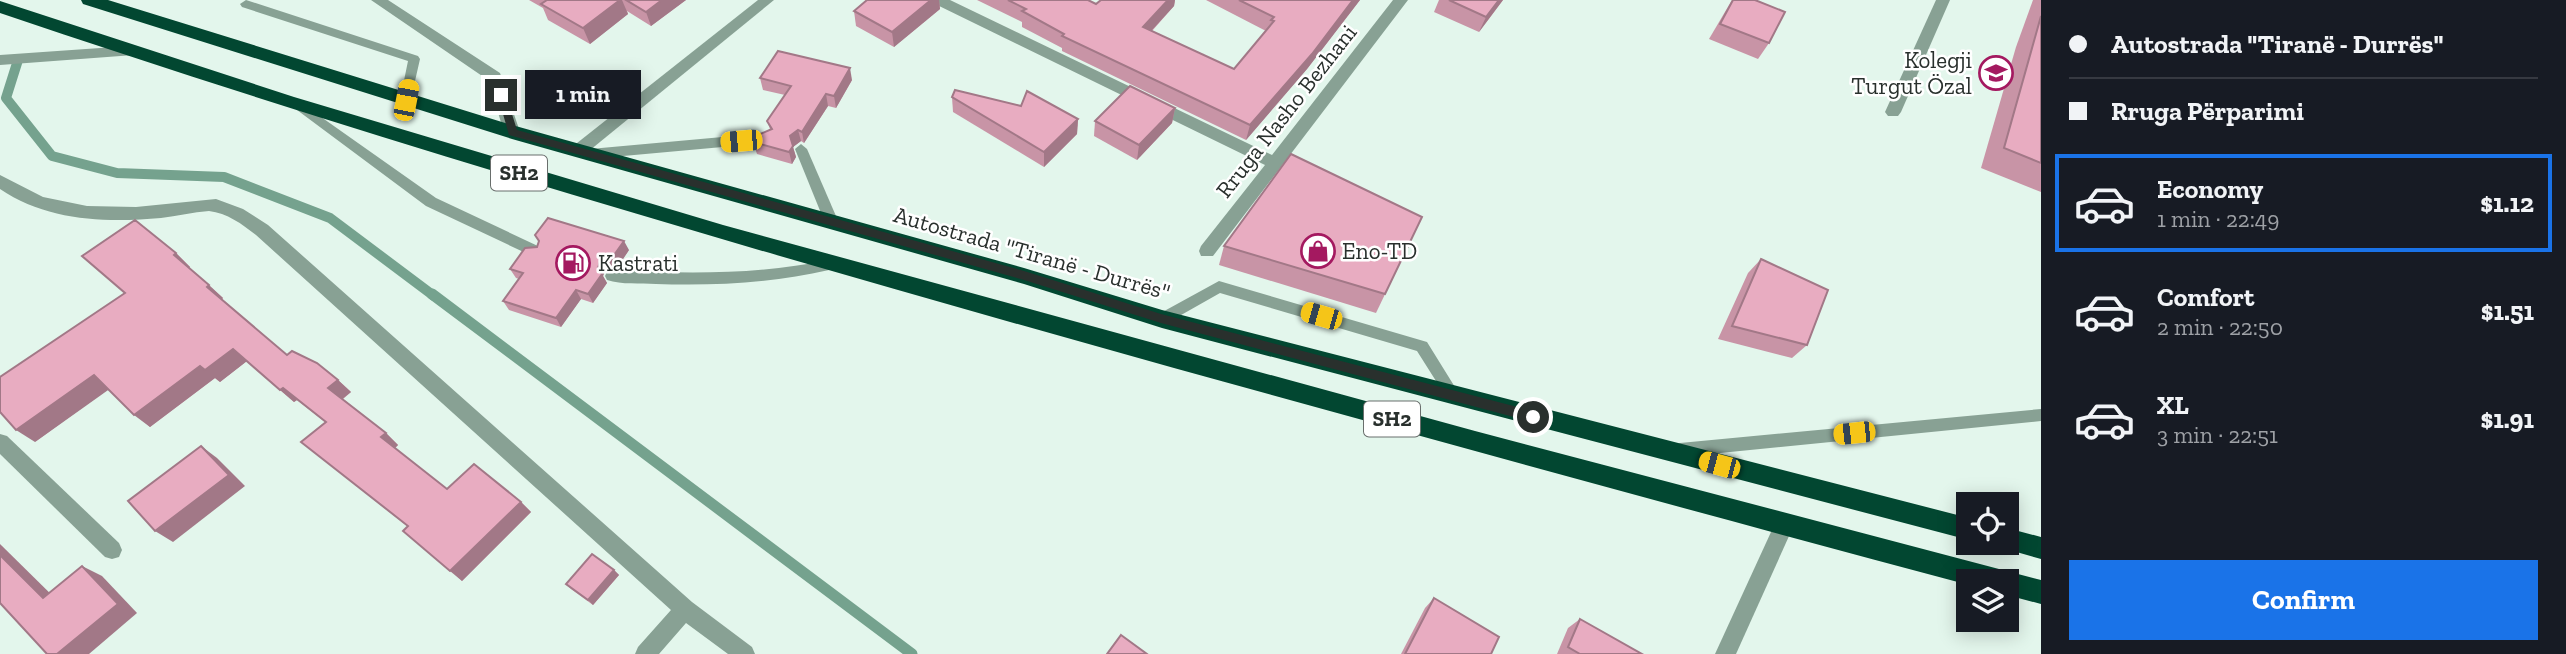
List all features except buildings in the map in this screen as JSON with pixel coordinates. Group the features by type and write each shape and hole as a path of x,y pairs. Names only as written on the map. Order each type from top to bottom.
{"highway":[{"name":"Autostrada \"Tiranë - Durrës\"","path":"89,0 582,153 1024,276 1161,318 1956,526"},
{"name":"SH2","path":"0,7 129,51 560,186 829,265 1956,570"},
{"path":"2019,542 2041,548"},
{"path":"2019,586 2041,592"}],"street":[{"path":"378,0 495,76 512,132"},
{"path":"582,153 767,0"},
{"path":"938,0 1275,163"},
{"name":"Rruga Nasho Bezhani","path":"1207,251 1401,0"},
{"path":"1893,112 1943,0"},
{"path":"0,60 129,51"},
{"path":"0,181 14,193 52,209 107,212 183,209 210,204 242,216 262,230 685,609 745,654"},
{"path":"0,442 112,550"},
{"path":"1725,654 1784,525"},
{"path":"645,654 685,609"}],"lane":[{"path":"246,4 414,59 406,100"},
{"path":"297,104 430,202 535,251"},
{"path":"582,153 766,138"},
{"path":"801,149 832,223"},
{"path":"612,276 701,278 796,273 829,265"},
{"path":"1161,318 1219,287 1422,346 1453,396"},
{"path":"1667,452 2041,415"}],"waterway":[{"path":"18,60 6,98 52,156 117,173 224,177 330,218 434,296"},
{"path":"432,294 912,654"}],"place":[{"name":"Kolegji Turgut Özal","path":"1996,73"},
{"name":"Eno-TD","path":"1318,251"},
{"name":"Kastrati","path":"573,263"}],"route":[{"path":"501,95 512,132 1024,276 1161,318 1533,417"}]}
